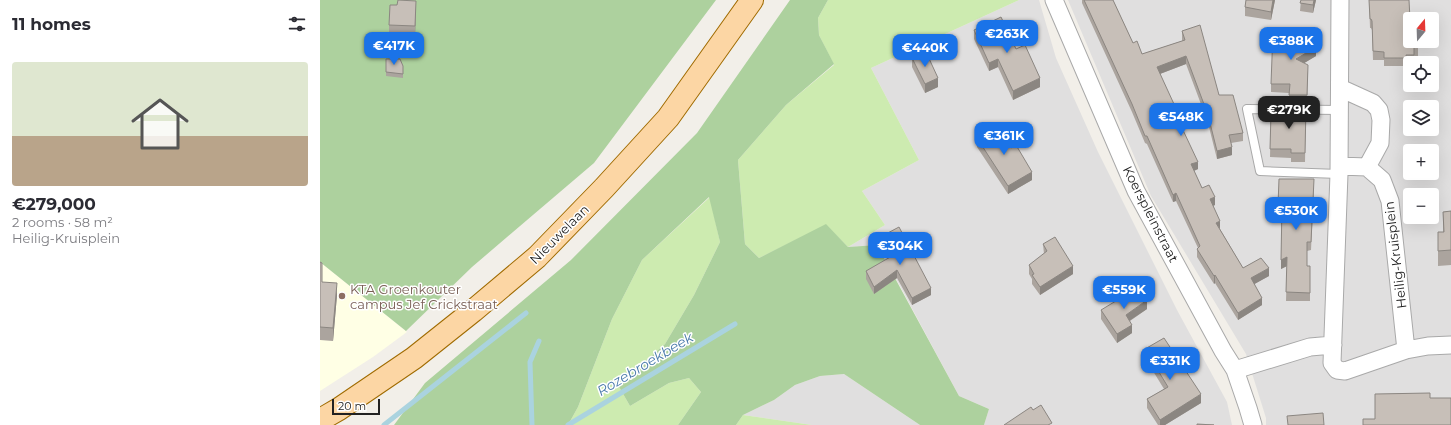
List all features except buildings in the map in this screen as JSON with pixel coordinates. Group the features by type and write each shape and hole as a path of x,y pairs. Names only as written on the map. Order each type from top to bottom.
{"main road":[{"name":"Nieuwelaan","path":"320,420 339,409 414,358 537,257 604,188 668,118 752,0"}],"street":[{"name":"Koerspleinstraat","path":"1054,0 1136,191 1235,370 1253,425"},
{"path":"1340,0 1339,170 1332,363 1337,370 1345,372 1406,350 1428,346 1451,345"},
{"path":"1339,170 1367,167 1380,142 1381,120 1379,110 1374,103 1340,88"},
{"name":"Heilig-Kruisplein","path":"1367,167 1382,180 1390,201 1406,350"},
{"path":"1235,370 1310,347 1333,345"}],"lane":[{"path":"1339,170 1260,171 1247,109 1340,110"}],"shaded area":[{"path":"1019,0 1039,0 1056,58 1098,152 1177,310 1227,402 1232,425 984,425 989,409 959,396 878,245 848,247 885,225 862,191 919,160 871,68"},
{"path":"1068,0 1451,0 1451,425 1266,425 1266,418 1246,354 1151,196"},
{"name":"KTA Groenkouter campus Jef Crickstraat","path":"320,262 407,332 373,357 320,391"},
{"path":"844,374 920,425 812,425 743,415 774,400 795,385 820,376"}],"green space":[{"path":"320,0 716,0 594,163 472,267 406,331 320,262"},
{"path":"790,0 828,0 818,18 819,35 834,64 786,105 738,160 745,244 759,258 826,224 848,247 877,245 959,396 989,409 984,425 920,425 844,374 820,376 795,385 774,400 743,415 736,425 678,425 701,392 689,378 669,383 630,406 618,385 665,344 694,295 720,242 709,197 642,260 612,319 578,407 568,425 394,425 425,383 571,260 697,133"},
{"path":"828,0 1019,0 871,68 919,160 862,191 885,225 848,247 826,225 759,258 745,244 738,160 786,105 834,65 819,35 818,18"},
{"path":"710,197 720,242 694,295 665,344 618,385 630,406 669,383 689,378 701,392 678,425 568,425 578,407 612,319 642,260"},
{"path":"743,415 812,425 736,425"}],"waterway":[{"name":"Rozebroekbeek","path":"384,425 526,313"},
{"name":"Rozebroekbeek","path":"568,425 735,324"},
{"name":"Rozebroekbeek","path":"532,425 530,362 539,341"}],"place":[{"name":"KTA Groenkouter campus Jef Crickstraat","path":"342,296"}]}
